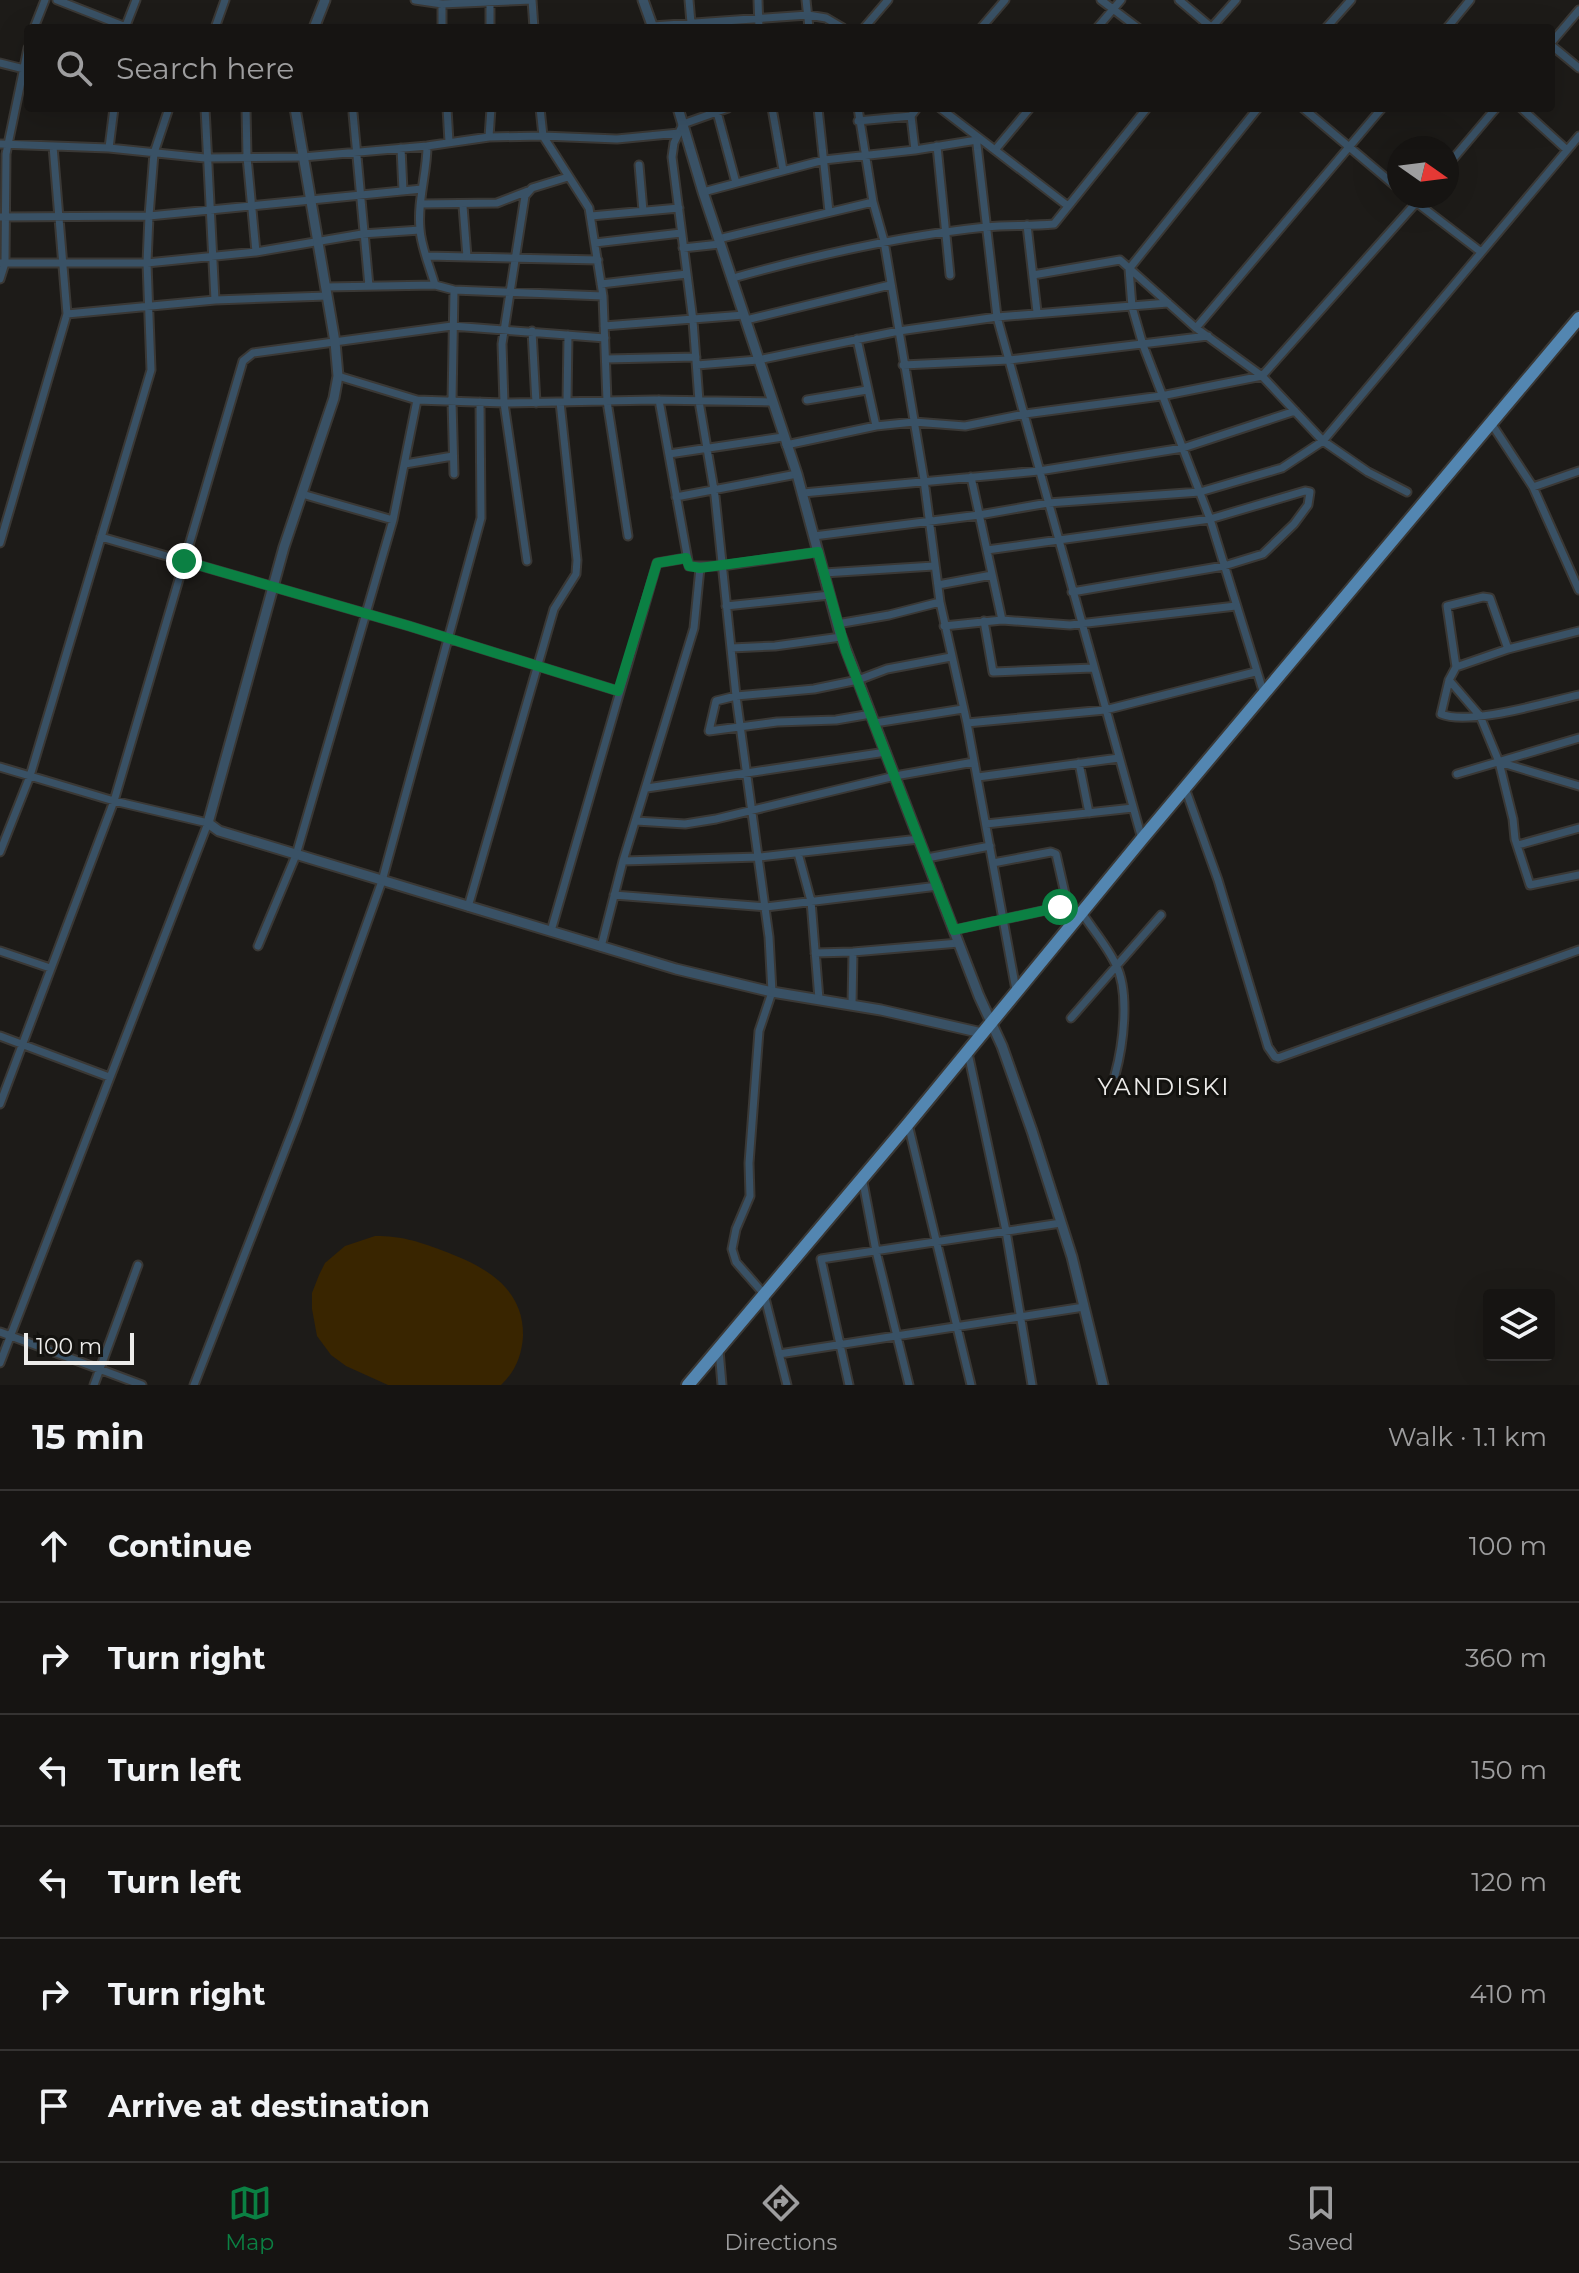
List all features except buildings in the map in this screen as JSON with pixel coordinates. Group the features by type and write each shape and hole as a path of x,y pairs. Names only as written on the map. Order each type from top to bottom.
{"main road":[{"path":"688,1385 1579,318"}],"street":[{"path":"36,24 45,0"},
{"path":"57,0 116,24"},
{"path":"127,24 136,0"},
{"path":"216,24 225,0"},
{"path":"316,24 325,0"},
{"path":"415,0 442,4 532,0 534,24"},
{"path":"643,0 652,24"},
{"path":"689,0 691,23"},
{"path":"758,0 759,24"},
{"path":"806,0 809,24"},
{"path":"867,24 888,0"},
{"path":"984,24 1005,0"},
{"path":"1101,0 1133,24"},
{"path":"1100,24 1121,0"},
{"path":"1179,0 1207,24"},
{"path":"1215,24 1236,0"},
{"path":"1330,24 1351,0"},
{"path":"1450,24 1470,0"},
{"path":"490,1 490,24"},
{"path":"442,4 442,24"},
{"path":"1555,39 1579,10"},
{"path":"682,24 808,15 838,24"},
{"path":"1555,47 1579,68"},
{"path":"0,63 24,70"},
{"path":"0,279 3,263 4,144 24,74"},
{"path":"109,148 114,112"},
{"path":"0,852 30,776 151,370 147,263 149,216 154,153 168,112"},
{"path":"205,112 205,158 215,300"},
{"path":"246,112 256,252"},
{"path":"0,1363 208,823 273,588 334,398 338,376 335,342 296,112"},
{"path":"447,112 449,142"},
{"path":"489,137 491,112"},
{"path":"540,112 543,136 589,208 591,216 603,296 607,401 628,536"},
{"path":"679,112 681,128 803,493 841,637 1027,1117 1061,1223 1103,1385"},
{"path":"4,144 109,148 205,158 303,157 489,137 617,139 681,128 717,112 736,183"},
{"path":"773,112 783,170"},
{"path":"818,112 829,212"},
{"path":"858,112 873,202 884,241 924,480 944,626 978,777 1016,993"},
{"path":"914,112 911,116 915,150"},
{"path":"945,112 1068,206"},
{"path":"995,150 1027,112"},
{"path":"733,278 811,256 884,241 986,227 1054,224 1144,112"},
{"path":"1255,112 1129,269 1132,307 1143,345 1210,519 1264,694"},
{"path":"1307,112 1387,179"},
{"path":"1196,328 1379,112"},
{"path":"1459,152 1493,112"},
{"path":"1525,112 1567,150"},
{"path":"353,113 369,286"},
{"path":"858,121 911,116"},
{"path":"681,128 672,157 693,321 699,401 766,907 772,992 759,1031 749,1163 750,1196 736,1229 732,1249 736,1262 764,1294 787,1385"},
{"path":"814,536 1048,503 1200,492 1282,468 1323,441 1579,136"},
{"path":"703,192 824,160 915,150 976,138"},
{"path":"976,138 997,317 1142,839"},
{"path":"0,543 67,314 53,146"},
{"path":"427,146 420,230 435,285"},
{"path":"937,146 950,275"},
{"path":"401,148 403,191"},
{"path":"639,165 643,211"},
{"path":"421,204 463,206 497,203 568,177"},
{"path":"3,217 149,216 211,212 422,189"},
{"path":"527,561 504,403 503,329 528,191"},
{"path":"683,248 873,202"},
{"path":"463,206 467,257"},
{"path":"591,216 679,208"},
{"path":"669,454 914,422 965,426 1025,414 1161,396 1262,376 1411,208"},
{"path":"1430,208 1481,252"},
{"path":"1027,225 1037,312"},
{"path":"3,263 147,263 256,252 362,234 420,230"},
{"path":"595,243 681,233"},
{"path":"427,256 598,260"},
{"path":"1033,275 1120,260 1196,328 1262,376 1323,441 1368,472 1407,492"},
{"path":"601,284 687,274"},
{"path":"67,314 369,286 435,285 454,290 603,296"},
{"path":"604,326 745,317 890,285"},
{"path":"454,290 454,474"},
{"path":"606,359 758,360 899,331 997,317 1168,303"},
{"path":"0,1104 114,801 243,361 253,353 452,326 605,338"},
{"path":"532,331 536,403"},
{"path":"468,907 554,609 576,574 564,402 568,335"},
{"path":"903,365 1009,360 1208,336"},
{"path":"857,339 876,426"},
{"path":"338,376 417,400 504,403 659,400 772,402"},
{"path":"807,400 867,390"},
{"path":"258,946 296,855 393,520 417,400"},
{"path":"659,400 689,566 722,566 818,552"},
{"path":"194,1385 297,1119 382,881 481,518 480,402"},
{"path":"803,493 1039,471 1183,448 1295,411"},
{"path":"1491,423 1533,487 1579,590"},
{"path":"405,464 453,456"},
{"path":"1533,487 1579,471"},
{"path":"676,497 797,474"},
{"path":"971,477 1002,620"},
{"path":"987,550 1210,519 1310,492 1308,505 1294,524 1263,554 1224,566 1072,592"},
{"path":"302,494 393,520"},
{"path":"101,537 618,691"},
{"path":"551,931 657,563 686,558"},
{"path":"824,573 934,566"},
{"path":"601,947 623,861 694,628 700,568"},
{"path":"938,585 992,575"},
{"path":"726,606 830,595"},
{"path":"1508,649 1490,598 1447,606 1456,667 1449,680 1441,714 1460,718 1480,716 1579,695"},
{"path":"837,624 940,602"},
{"path":"944,626 1002,620 1045,625 1081,624 1236,606"},
{"path":"984,621 993,672 1093,668"},
{"path":"1456,667 1508,649 1579,631"},
{"path":"731,648 841,637"},
{"path":"951,657 887,669 858,680 814,689 736,696 716,701 709,731 963,709"},
{"path":"967,723 1105,710 1255,672"},
{"path":"1449,680 1480,716 1499,762 1530,885 1579,875"},
{"path":"1457,774 1579,738"},
{"path":"647,788 886,752"},
{"path":"978,777 1119,758"},
{"path":"636,821 685,824 895,776 974,762"},
{"path":"1499,762 1578,789"},
{"path":"1079,763 1089,813"},
{"path":"0,767 114,801 208,823 219,831 676,969 772,992 852,1004 982,1033"},
{"path":"1185,788 1218,880 1268,1047 1275,1057 1579,950"},
{"path":"986,824 1133,808"},
{"path":"1518,845 1579,828"},
{"path":"623,861 759,857 919,839"},
{"path":"927,858 990,846"},
{"path":"954,930 1060,907 1066,898 1056,854 1051,852 993,863"},
{"path":"798,853 811,901 819,999"},
{"path":"614,895 766,907 938,886"},
{"path":"1082,913 1117,965 1122,983 1122,1051 1115,1075"},
{"path":"1071,1018 1161,915"},
{"path":"815,953 959,943"},
{"path":"0,951 50,968"},
{"path":"852,1004 853,952"},
{"path":"0,1036 109,1077"},
{"path":"967,1051 1006,1231 1032,1385"},
{"path":"908,1124 971,1385"},
{"path":"862,1177 876,1251 909,1385"},
{"path":"849,1385 821,1259 1061,1223"},
{"path":"94,1385 138,1265"},
{"path":"779,1354 1084,1307"},
{"path":"0,1332 142,1385"},
{"path":"718,1348 722,1385"}],"shaded area":[{"path":"375,1236 409,1240 456,1256 485,1271 508,1291 521,1319 523,1336 517,1363 501,1385 388,1385 346,1366 331,1355 317,1336 312,1293 325,1263 345,1246"}],"district":[{"name":"YANDISKI","path":"1164,1086"}],"route":[{"path":"184,561 618,691 657,563 686,558 689,566 700,568 818,552 846,651 954,930 1060,907"}]}
